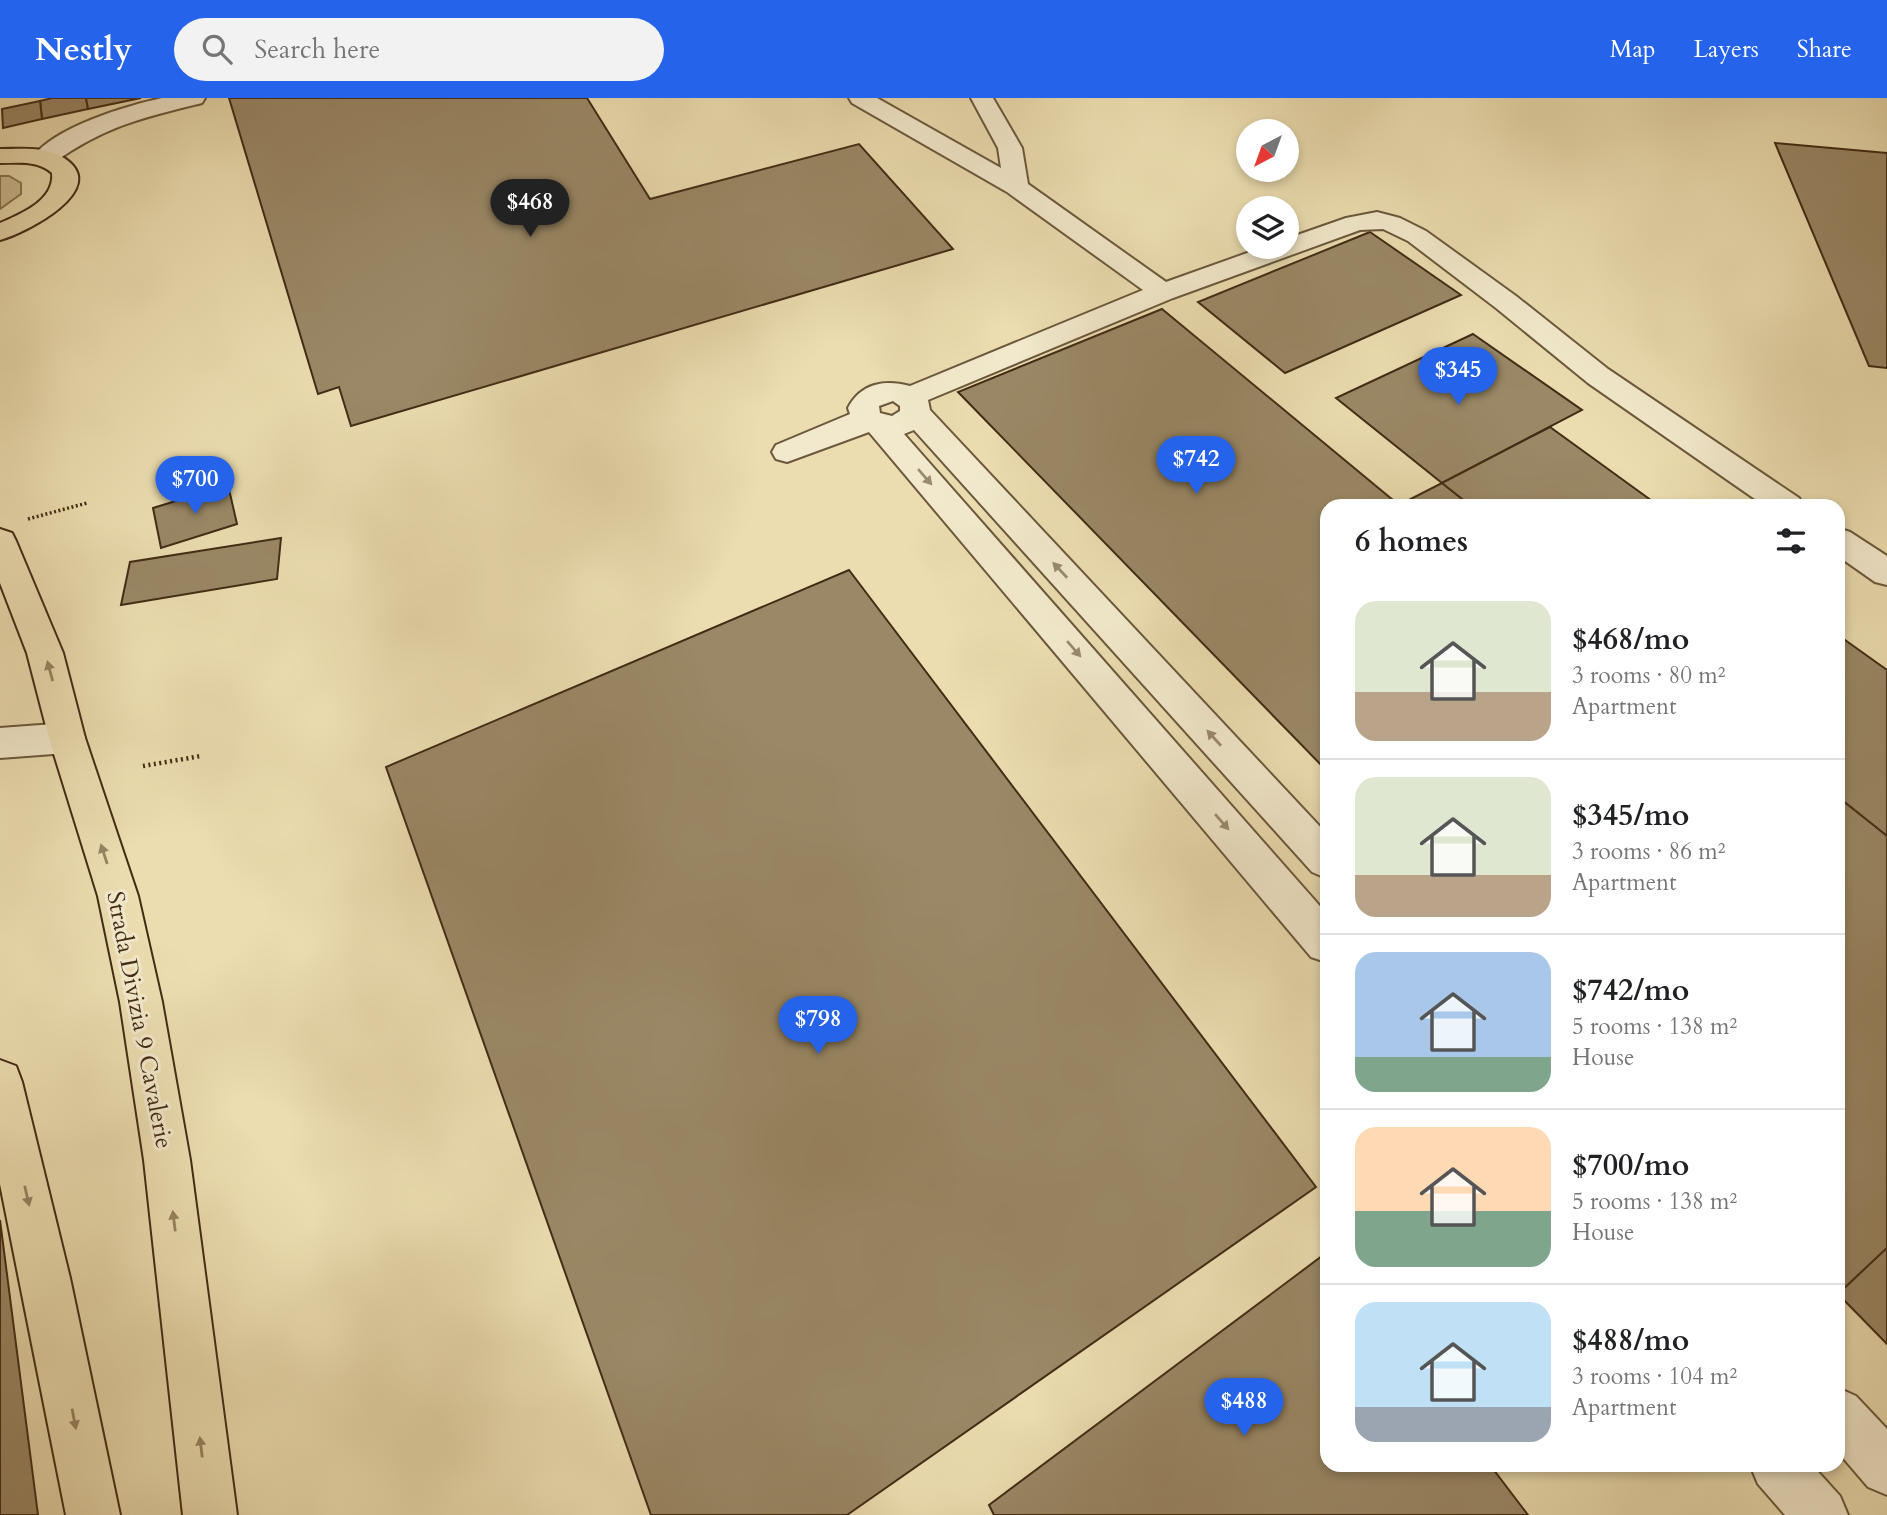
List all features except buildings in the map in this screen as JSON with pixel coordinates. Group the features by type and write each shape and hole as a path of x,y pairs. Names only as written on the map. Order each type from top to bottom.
{"main road":[{"path":"0,234 48,208 66,188 63,169 44,158 3,155"},
{"name":"Strada Divizia 9 Cavalerie","path":"12,530 67,738 118,896 141,1002 167,1160 209,1515"},
{"path":"0,1082 45,1278 93,1515"}],"lane":[{"path":"44,158 73,136 95,124 128,113 194,98"},
{"path":"982,98 1010,148 1016,187"},
{"path":"864,99 1016,187 1163,292"},
{"path":"787,452 874,422 905,423 912,405 1163,292 1355,223 1377,220 1391,223 1417,236 1506,302 1598,376 1778,499"},
{"path":"912,405 1320,853"},
{"path":"874,422 1320,936"},
{"path":"1845,545 1887,573"},
{"path":"0,743 67,738"},
{"path":"1845,1422 1887,1468"},
{"path":"1783,1472 1821,1515"}],"path":[{"path":"12,530 87,503"},
{"path":"143,766 201,756"}],"shaded area":[{"path":"0,176 9,176 21,183 21,194 0,209"}]}
